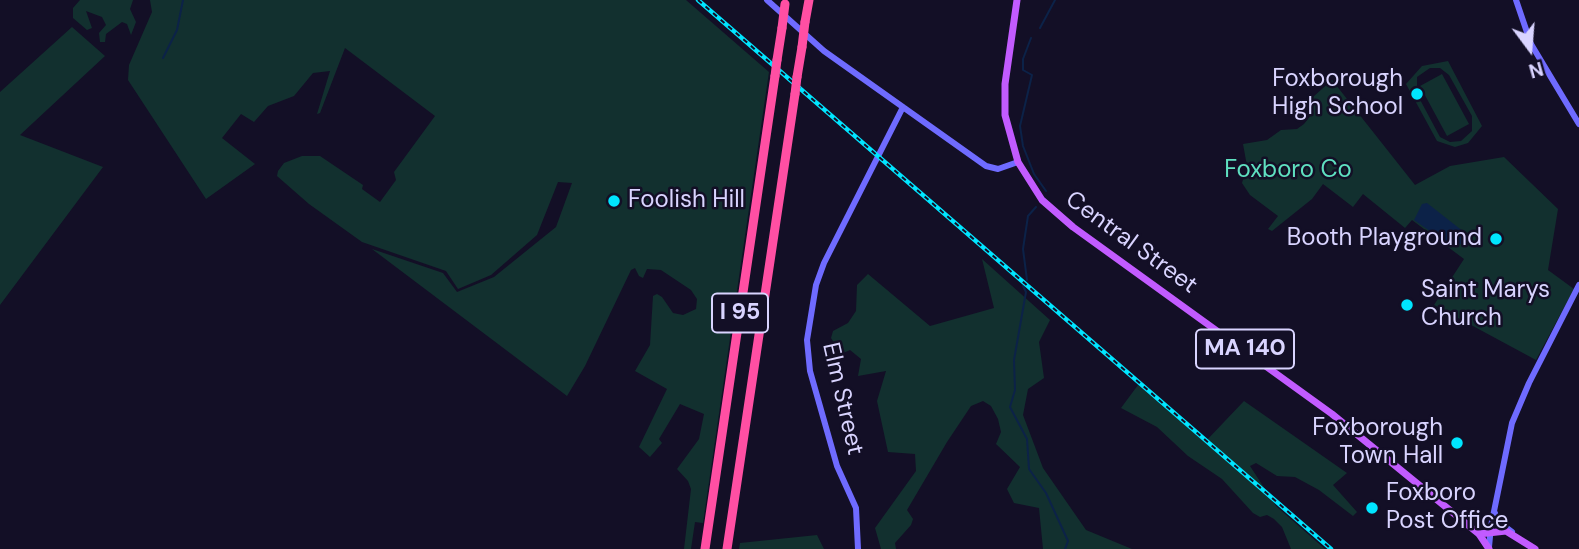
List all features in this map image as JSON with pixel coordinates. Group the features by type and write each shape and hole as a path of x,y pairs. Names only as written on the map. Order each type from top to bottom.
{"highway":[{"name":"I 95","path":"727,549 809,0"},
{"name":"I 95","path":"705,549 786,2"}],"main road":[{"path":"767,0 818,46 989,167 1000,169 1018,162"},
{"name":"MA 140","path":"1017,0 1004,96 1008,131 1018,162"},
{"path":"1516,0 1531,44 1579,124"},
{"name":"Elm Street","path":"858,549 856,508 836,466 810,371 807,340 816,285 824,263 903,107"},
{"name":"Central Street","path":"1018,162 1035,191 1062,218 1276,371 1479,534 1489,548"},
{"path":"1489,548 1504,454 1516,413 1579,285"},
{"path":"1495,512 1496,520 1535,549"},
{"path":"1479,534 1504,531 1513,533"}],"green space":[{"path":"80,0 133,0 130,9 136,22 131,35 127,24 122,22 106,34 105,42 100,42 99,33 106,25 102,17 86,11 92,28 87,30 73,18 73,8"},
{"path":"150,0 686,0 769,72 703,523 695,522 691,549 684,549 691,489 688,481 677,469 699,439 704,414 680,404 659,439 662,443 650,457 639,447 667,389 635,371 650,345 653,296 657,294 662,297 673,313 683,315 696,309 697,299 691,290 661,270 647,269 643,278 635,268 631,270 585,366 567,396 372,249 443,273 457,292 494,277 556,227 572,183 558,182 537,235 491,275 458,289 446,271 362,242 309,204 277,176 278,171 284,163 302,156 320,156 363,185 362,189 380,202 396,180 394,172 435,116 345,48 320,113 317,114 330,71 313,73 294,96 268,106 254,122 241,114 222,138 255,164 206,199 128,80 129,65 152,12"},
{"path":"72,27 105,56 20,135 103,167 0,305 0,92"},
{"path":"1448,61 1482,126 1468,143 1455,147 1437,141 1406,84 1422,66","holes":["1430,68 1440,68 1449,75 1472,116 1472,131 1461,141 1450,142 1440,137 1417,94 1417,77"]},
{"path":"1442,74 1469,124 1447,136 1420,86"},
{"name":"Foxboro Co","path":"1332,80 1415,185 1450,166 1504,157 1558,209 1548,270 1574,289 1536,360 1434,305 1464,259 1412,220 1405,228 1363,194 1353,207 1323,184 1312,199 1272,231 1268,229 1278,216 1250,195 1242,183 1247,166 1243,144 1267,140 1281,130 1297,129 1304,124 1311,115 1313,97"},
{"path":"982,259 1050,320 1039,342 1044,378 1028,389 1023,415 1043,468 1086,530 1132,549 1043,549 1039,508 1014,503 1007,489 1020,467 996,444 1001,432 998,419 991,406 983,401 971,406 907,510 913,519 895,543 896,549 881,549 875,528 916,471 915,454 888,452 877,401 886,371 858,376 861,359 850,350 841,354 831,338 833,331 848,323 856,311 857,285 868,274 930,326 994,308"},
{"path":"1138,385 1205,442 1244,401 1347,473 1333,485 1357,512 1353,516 1319,490 1295,477 1277,476 1256,463 1250,466 1276,506 1325,549 1291,549 1282,527 1274,519 1253,513 1222,479 1188,456 1157,427 1121,408"},
{"path":"817,535 824,549 739,549 740,543"}],"water":[{"path":"1427,203 1464,232 1461,244 1450,245 1414,220 1422,204"}],"waterway":[{"path":"163,58 177,30 183,0"},
{"path":"1040,28 1055,0"},
{"path":"1031,38 1023,59 1023,70 1032,75 1020,126 1023,146 1034,174 1046,191"},
{"path":"1027,280 1023,249 1028,216 1036,207"},
{"path":"1023,286 1026,292 1014,360 1015,390 1010,407 1027,439 1029,469 1046,493 1068,541 1065,549"}],"railway":[{"path":"698,0 1331,549"}],"place":[{"name":"Foxborough High School","path":"1417,94"},
{"name":"Foolish Hill","path":"614,201"},
{"name":"Booth Playground","path":"1496,239"},
{"name":"Saint Marys Church","path":"1407,305"},
{"name":"Foxborough Town Hall","path":"1457,443"},
{"name":"Foxboro Post Office","path":"1372,508"}]}
